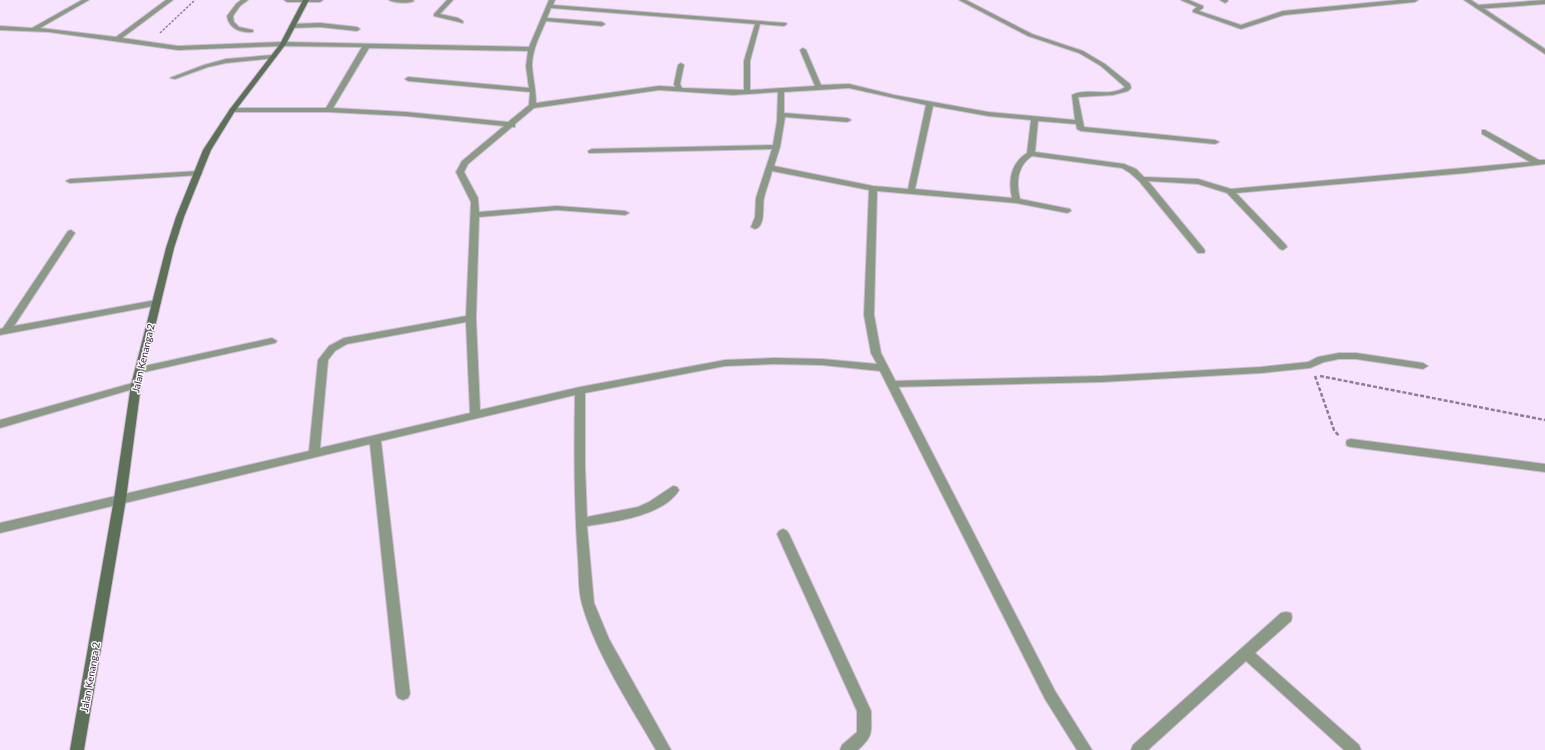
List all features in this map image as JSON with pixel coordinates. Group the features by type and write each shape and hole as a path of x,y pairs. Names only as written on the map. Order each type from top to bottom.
{"main road":[{"name":"Jalan Kenanga 2","path":"78,750 120,499 136,385 174,236 207,150 232,110 283,44 306,0"}],"street":[{"path":"35,28 86,0"},
{"path":"116,40 170,0"},
{"path":"245,0 238,5 230,16 231,23 237,28 252,31"},
{"path":"287,0 320,0"},
{"path":"392,0 411,1"},
{"path":"450,0 436,15 456,19 461,22"},
{"path":"962,0 1030,35 1081,52 1103,65 1128,85 1129,87 1127,90 1114,93 1078,94 1074,96 1080,127 1087,130 1215,142"},
{"path":"1184,0 1201,8 1195,11 1241,27 1283,13 1415,0"},
{"path":"1467,0 1545,52"},
{"path":"1478,6 1545,2"},
{"path":"532,106 533,90 529,66 531,49 551,3 784,24"},
{"path":"544,19 602,24"},
{"path":"747,92 747,61 758,22"},
{"path":"292,26 320,25 357,29"},
{"path":"0,28 35,28 148,45 182,48 283,44 531,49"},
{"path":"328,110 368,45"},
{"path":"803,50 818,86"},
{"path":"173,78 206,66 226,61 273,57"},
{"path":"679,89 678,80 681,65"},
{"path":"408,79 533,90"},
{"path":"475,416 471,318 474,198 463,181 460,172 465,163 512,125 532,106 649,89 679,89 721,93 780,91 818,86 849,86 930,104 988,114 1079,122"},
{"path":"755,227 759,217 760,198 776,148 781,115 780,91"},
{"path":"911,191 930,104"},
{"path":"232,110 328,110 406,114 512,125"},
{"path":"781,115 847,120"},
{"path":"1031,154 1035,119"},
{"path":"1486,132 1541,162"},
{"path":"592,151 776,148"},
{"path":"1016,201 1012,185 1016,172 1020,161 1031,154 1124,166 1133,171 1142,179 1201,251"},
{"path":"1230,191 1303,183 1460,172 1541,162"},
{"path":"770,168 873,188 1016,201 1067,211"},
{"path":"70,181 198,173"},
{"path":"1142,179 1200,182 1222,187 1230,191 1283,247"},
{"path":"873,188 869,315 876,353 1050,695 1084,750"},
{"path":"474,215 557,208 625,213"},
{"path":"3,331 71,233"},
{"path":"3,331 156,303"},
{"path":"314,453 323,360 328,352 344,341 471,318"},
{"path":"140,370 272,341"},
{"path":"892,384 1102,379 1261,370 1312,370 1321,359 1356,356 1423,366"},
{"path":"0,528 580,390 725,363 774,360 822,362 883,368"},
{"path":"0,424 136,385"},
{"path":"580,390 579,466 581,524 588,603 593,620 625,684 664,750"},
{"path":"375,438 403,694"},
{"path":"1351,443 1545,468"},
{"path":"581,524 648,509 664,500 673,490"},
{"path":"782,534 864,711 864,735 847,750"},
{"path":"1138,750 1286,617"},
{"path":"1246,653 1354,750"}],"path":[{"path":"148,45 195,0"},
{"path":"1312,370 1545,420"},
{"path":"1312,370 1334,430 1342,440 1351,443"}]}
